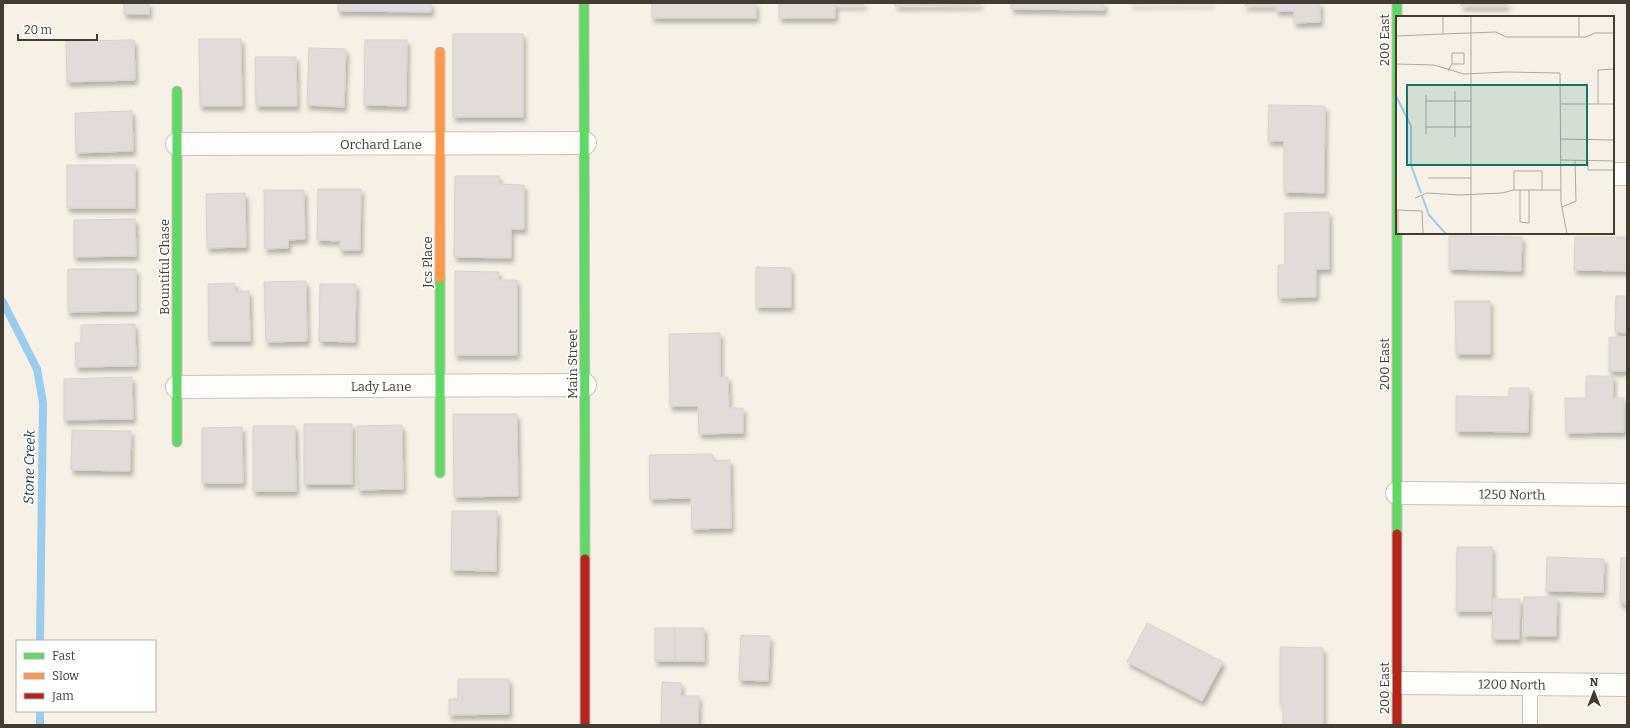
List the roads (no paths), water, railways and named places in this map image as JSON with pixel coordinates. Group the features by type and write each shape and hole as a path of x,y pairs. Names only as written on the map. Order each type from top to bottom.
{"street":[{"name":"Main Street","path":"584,3 585,725"},
{"name":"200 East","path":"1396,3 1396,16"},
{"name":"Jcs Place","path":"440,52 440,473"},
{"name":"Bountiful Chase","path":"177,91 177,442"},
{"name":"Orchard Lane","path":"177,144 585,143"},
{"path":"1614,174 1627,174"},
{"name":"200 East","path":"1397,234 1397,725"},
{"name":"Lady Lane","path":"177,387 585,385"},
{"name":"1250 North","path":"1397,493 1627,495"},
{"name":"1200 North","path":"1397,683 1627,685"}],"lane":[{"path":"1530,684 1530,725"}],"waterway":[{"name":"Stone Creek","path":"3,302 37,369 43,403 40,640"},
{"name":"Stone Creek","path":"40,712 40,725"}]}
